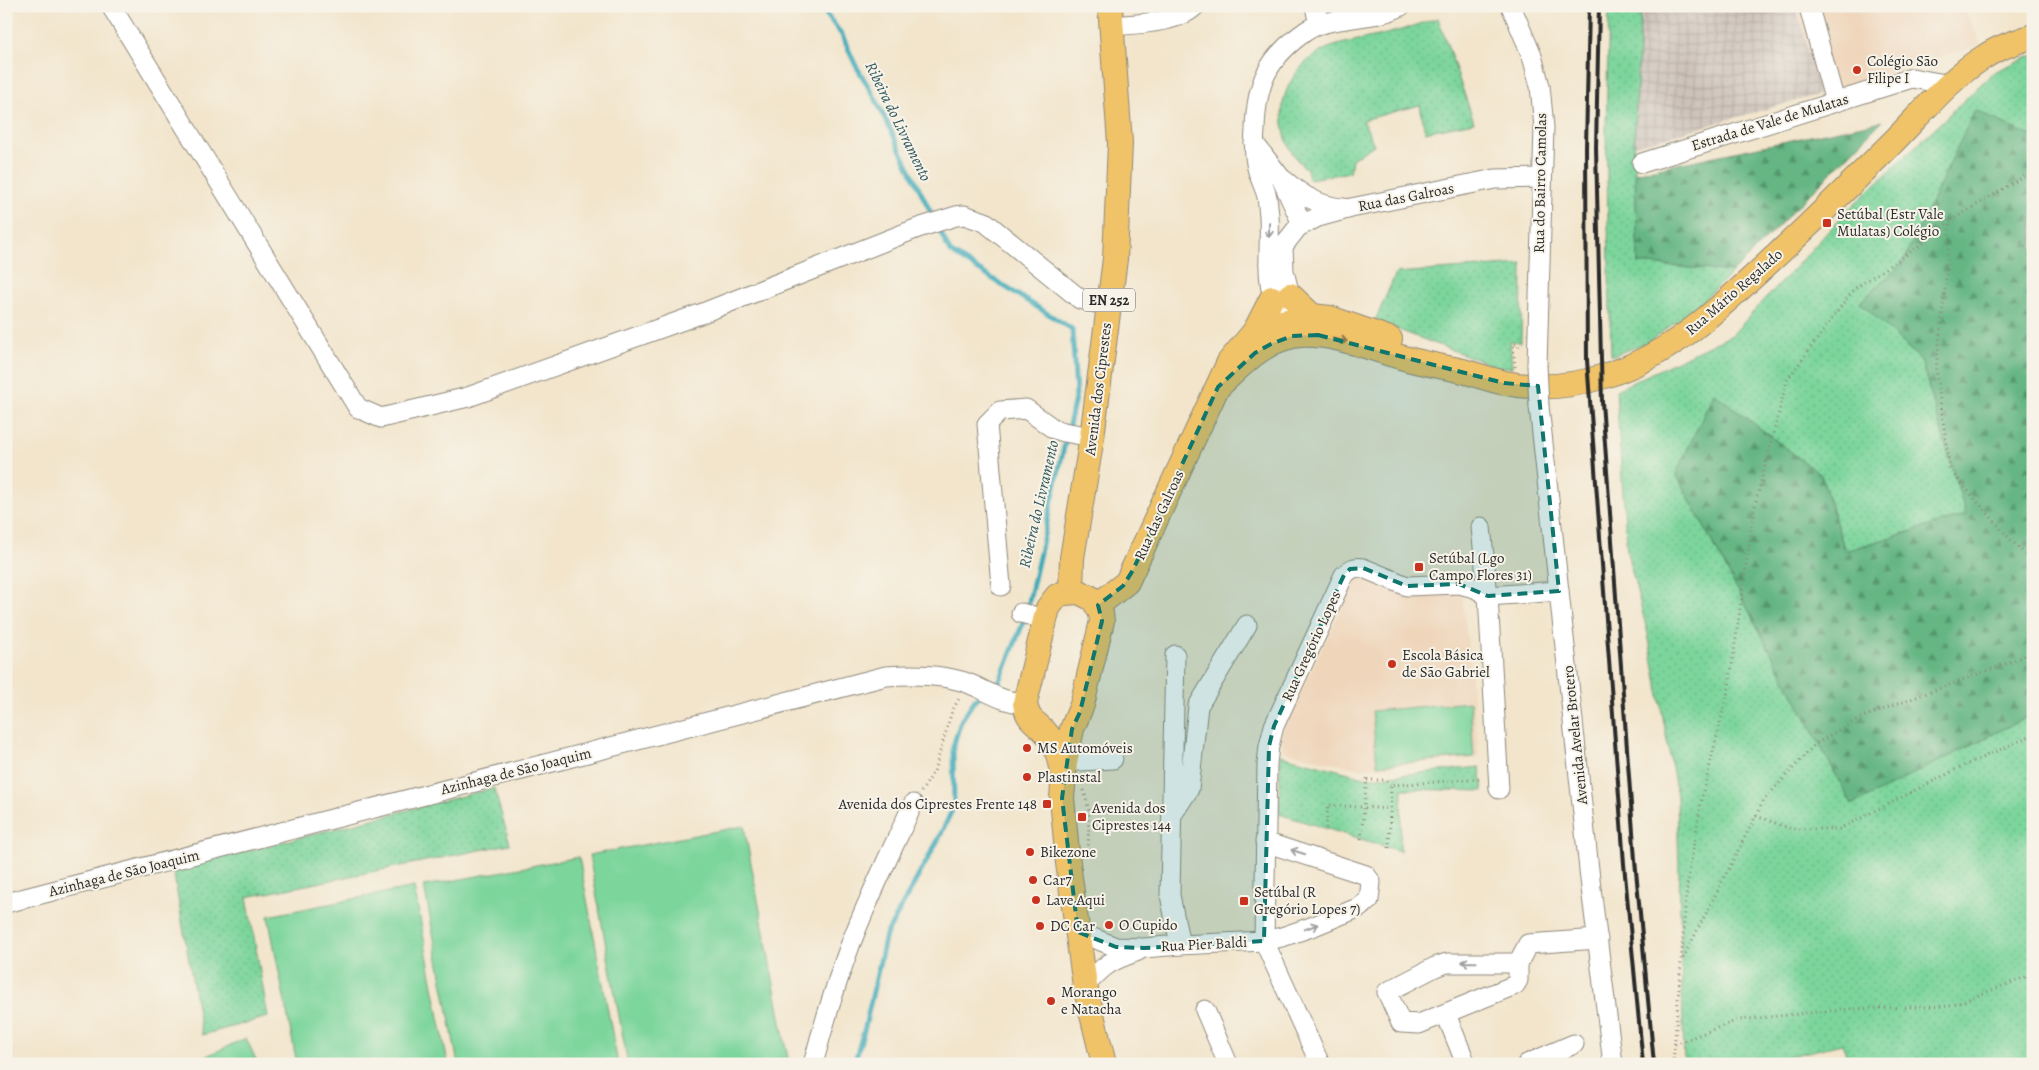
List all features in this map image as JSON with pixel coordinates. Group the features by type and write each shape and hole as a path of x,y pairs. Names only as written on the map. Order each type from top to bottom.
{"main road":[{"name":"Avenida dos Ciprestes","path":"1071,591 1079,435 1108,306 1115,259 1120,143 1111,16"},
{"path":"1950,85 1986,55 2033,36"},
{"name":"Rua Mário Regalado","path":"1290,328 1318,336 1344,340 1412,361 1513,384 1532,386 1572,384 1619,371 1665,350 1704,322 1790,243 1950,85"},
{"path":"1281,296 1312,316"},
{"name":"Rua das Galroas","path":"1098,605 1123,586 1130,576 1229,362 1281,296"},
{"name":"Rua Mário Regalado","path":"1290,328 1312,316 1330,318 1387,338 1464,372"},
{"path":"1255,331 1290,328"},
{"name":"Rua das Galroas","path":"1218,387 1255,353 1271,344 1290,328"},
{"path":"1071,768 1059,754 1043,729 1030,719 1024,703 1034,616 1064,593 1071,591 1087,594 1098,605 1102,621 1080,712 1072,729 1071,768 1063,810 1085,986 1104,1064"},
{"path":"1043,729 1059,730 1072,724 1077,718"}],"street":[{"path":"111,6 358,408 382,418 468,397 700,314 918,228 956,216 964,215 985,222 1080,299 1108,306"},
{"path":"1111,16 1171,18 1187,13 1195,6"},
{"path":"1315,6 1319,25"},
{"path":"1302,224 1281,214 1267,196 1256,168 1254,143 1256,98 1264,76 1279,53 1307,31 1319,25 1381,13 1401,6"},
{"name":"Rua do Bairro Camolas","path":"1511,6 1532,56 1540,86 1544,127 1537,365 1539,406"},
{"path":"1810,11 1835,102"},
{"name":"Estrada de Vale de Mulatas","path":"1642,163 1912,78 1950,85"},
{"path":"1254,143 1281,178 1302,224"},
{"path":"1281,178 1315,201 1330,207 1351,208"},
{"name":"Rua das Galroas","path":"1269,264 1294,230 1302,224 1318,218 1351,208 1495,179 1541,178"},
{"path":"1267,196 1269,264 1281,296"},
{"path":"1283,246 1284,271 1278,311 1290,328"},
{"name":"Avenida Avelar Brotero","path":"1539,406 1613,1064"},
{"path":"1001,586 987,424 1000,411 1026,409 1054,429 1079,435"},
{"path":"1481,527 1488,596 1499,789"},
{"name":"Rua Gregório Lopes","path":"1264,941 1267,764 1269,746 1274,726 1344,575 1350,569 1356,567 1364,568 1407,586 1459,584 1475,588 1488,596 1560,591"},
{"path":"1172,815 1188,789 1198,706 1247,625"},
{"path":"1175,655 1170,895 1180,945"},
{"name":"Azinhaga de São Joaquim","path":"6,903 886,676 928,675 968,684 1008,702 1024,703"},
{"path":"1071,768 1113,759"},
{"path":"814,1064 824,1024 851,944 913,804"},
{"name":"Rua Pier Baldi","path":"1078,932 1116,947 1144,948 1264,941 1298,932 1360,907 1369,900 1370,882 1366,875 1265,842"},
{"path":"1518,963 1447,963 1435,967 1387,992 1401,1023 1419,1024 1515,985 1518,980 1518,963 1528,944 1598,938"},
{"path":"1264,941 1320,1064"},
{"name":"Rua Pier Baldi","path":"1085,986 1112,960 1144,948"},
{"path":"1205,1010 1228,1064"},
{"path":"1446,1014 1466,1064"},
{"path":"1527,1064 1574,1044"}],"path":[{"path":"1673,1064 1688,885 1702,796 1729,687 1754,510 1787,380 1854,289 1922,244 1950,221 2033,171"},
{"path":"1950,221 1945,290 1936,369 1950,470 2008,538 2033,562"},
{"path":"1682,961 1764,800 1815,744 1860,718 2013,661 2033,651"},
{"path":"913,804 934,772 952,711 968,684"},
{"path":"1756,816 1792,829 1840,829 1963,766 2033,735"},
{"path":"1071,768 1084,791 1089,811 1090,844 1087,864"},
{"path":"1361,839 1367,779 1386,780 1391,784 1481,779"},
{"path":"1389,848 1391,784"},
{"path":"1326,828 1328,804 1390,809"},
{"path":"1675,1044 1738,1020 1849,1009 1951,1006 2033,974"}],"highlighted area":[{"path":"1318,335 1504,383 1538,386 1559,591 1488,596 1459,584 1407,586 1363,568 1350,569 1344,575 1274,726 1269,746 1264,941 1144,948 1116,947 1078,932 1062,798 1072,729 1080,712 1102,621 1098,605 1123,586 1133,570 1218,387 1255,353 1292,336"}],"shaded area":[{"path":"1641,6 1796,6 1820,94 1634,146"},
{"name":"Colégio São Filipe I","path":"1796,6 1963,6 1981,45 1820,94"},
{"name":"Escola Básica de São Gabriel","path":"1365,578 1393,593 1462,591 1479,758 1360,769 1283,751 1281,734 1354,581"}],"green space":[{"path":"1609,6 1641,6 1634,146 1638,263 1733,272 1691,311 1647,343 1611,356 1606,130"},
{"path":"1438,18 1474,122 1425,132 1420,105 1363,120 1374,145 1352,159 1350,172 1309,179 1307,169 1297,160 1290,149 1283,123 1282,111 1287,89 1299,70 1316,55 1333,46 1393,32"},
{"path":"2033,55 2033,137 1975,111 1903,263 1860,302 1921,360 1966,515 1845,551 1821,475 1714,393 1676,474 1852,804 2033,714 2033,1064 1850,1064 1842,1044 1756,1064 1684,1064 1677,796 1648,634 1627,552 1616,390 1732,335 1847,211 1994,72"},
{"path":"1975,110 2033,137 2033,714 1852,805 1676,474 1714,393 1821,475 1845,551 1966,515 1921,360 1860,302 1903,263"},
{"path":"1882,121 1733,272 1638,263 1635,173"},
{"path":"1522,264 1521,342 1510,341 1512,367 1497,367 1375,321 1396,273"},
{"path":"1470,702 1474,757 1377,765 1372,711"},
{"path":"1280,755 1368,778 1480,767 1483,791 1402,789 1400,851 1279,814"},
{"path":"494,788 510,844 247,897 268,1017 202,1035 173,870"},
{"path":"744,826 789,1064 628,1064 589,855"},
{"path":"579,857 618,1064 458,1064 424,886"},
{"path":"414,887 448,1064 297,1064 268,916"},
{"path":"246,1038 258,1064 189,1064"}],"waterway":[{"name":"Ribeira do Livramento","path":"820,6 842,35 934,219"},
{"name":"Ribeira do Livramento","path":"938,227 950,252 1072,329 1076,394 1027,610"},
{"name":"Ribeira do Livramento","path":"991,688 999,683 1025,618"},
{"name":"Ribeira do Livramento","path":"854,1064 865,1027 886,935 937,842 954,806 953,747 961,721 974,701 982,694"}],"railway":[{"path":"1589,6 1586,148 1587,360 1624,864 1643,1064"},
{"path":"1599,6 1596,148 1602,402 1635,860 1654,1064"}],"place":[{"name":"Colégio São Filipe I","path":"1857,70"},
{"name":"Setúbal (Estr Vale Mulatas) Colégio","path":"1827,223"},
{"name":"Setúbal (Lgo Campo Flores 31)","path":"1419,567"},
{"name":"Escola Básica de São Gabriel","path":"1392,664"},
{"name":"MS Automóveis","path":"1027,748"},
{"name":"Plastinstal","path":"1027,777"},
{"name":"Avenida dos Ciprestes Frente 148","path":"1047,804"},
{"name":"Avenida dos Ciprestes 144","path":"1082,817"},
{"name":"Bikezone","path":"1030,852"},
{"name":"Car7","path":"1033,880"},
{"name":"Lave Aqui","path":"1036,900"},
{"name":"Setúbal (R Gregório Lopes 7)","path":"1244,901"},
{"name":"O Cupido","path":"1109,925"},
{"name":"DC Car","path":"1040,926"},
{"name":"Morango e Natacha","path":"1051,1001"}]}
